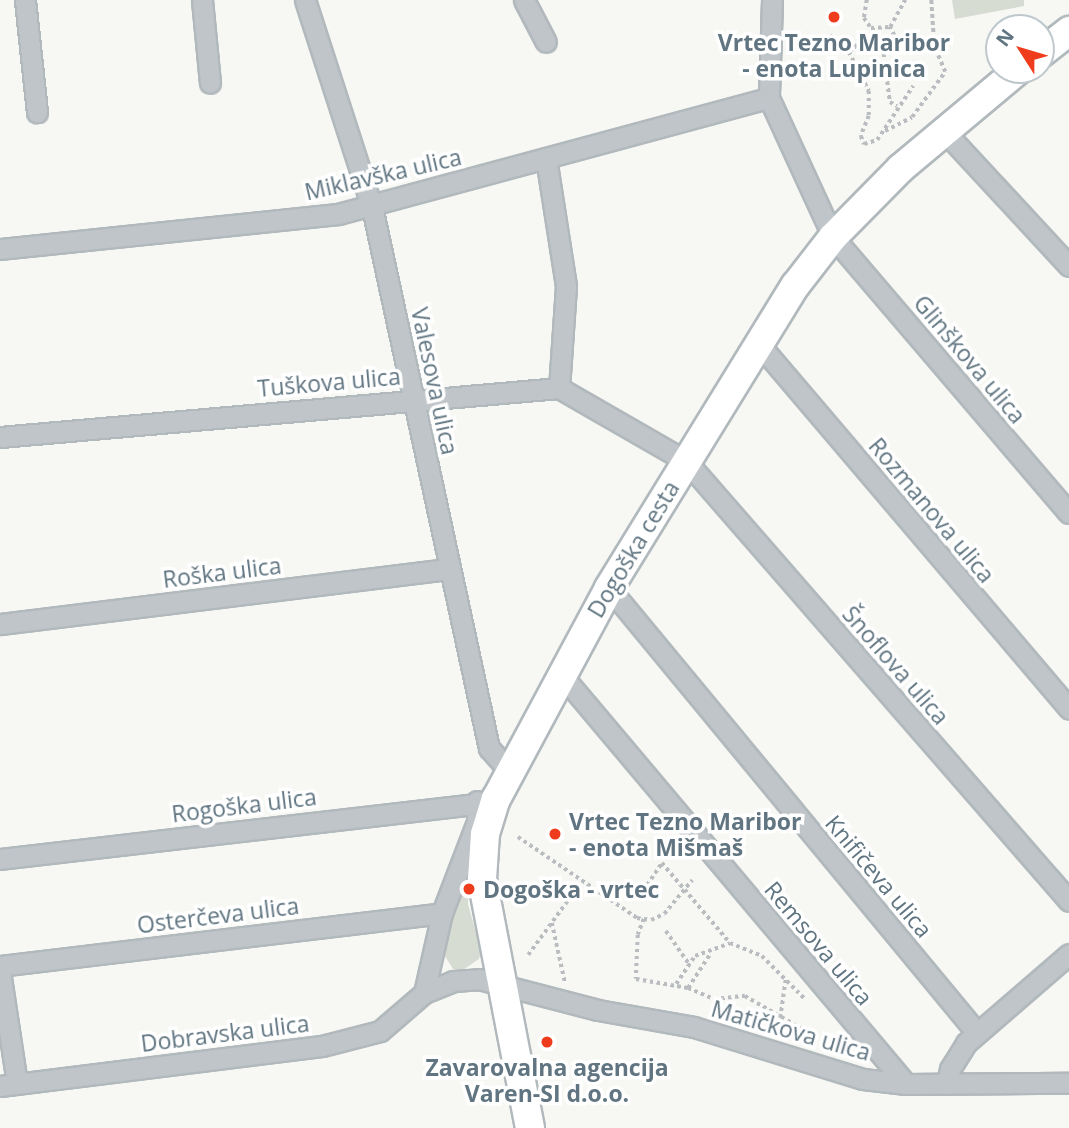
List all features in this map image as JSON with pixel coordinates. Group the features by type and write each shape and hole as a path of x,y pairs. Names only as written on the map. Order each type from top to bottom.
{"street":[{"path":"25,0 37,112"},
{"path":"202,0 210,83"},
{"name":"Valesova ulica","path":"305,0 372,207 489,748 509,771"},
{"path":"524,0 546,42"},
{"path":"769,99 772,0"},
{"name":"Dogoška cesta","path":"530,1128 482,879 486,802 509,771 560,673 609,588 758,342 833,237 944,131 1001,84"},
{"name":"Miklavška ulica","path":"0,249 326,216 372,207 769,99"},
{"name":"Glinškova ulica","path":"769,99 833,237 1069,513"},
{"path":"944,131 1069,266"},
{"path":"546,158 566,286 559,388 685,461"},
{"name":"Rozmanova ulica","path":"758,342 1069,709"},
{"name":"Tuškova ulica","path":"0,437 559,388"},
{"name":"Šnoflova ulica","path":"685,461 1069,901"},
{"name":"Roška ulica","path":"0,624 449,569"},
{"name":"Knifičeva ulica","path":"609,588 977,1033"},
{"name":"Remsova ulica","path":"560,673 906,1084"},
{"path":"424,993 442,913 486,802"},
{"name":"Rogoška ulica","path":"0,859 486,802"},
{"name":"Osterčeva ulica","path":"0,968 442,913"},
{"path":"947,1084 957,1054 977,1033 1069,954"},
{"name":"Dobravska ulica","path":"0,968 9,1085 353,1040 380,1031 424,993 453,981 479,979 503,987"},
{"name":"Matičkova ulica","path":"503,987 694,1027 813,1067 906,1084 1069,1083"}],"path":[{"path":"867,0 864,18 871,28 890,27"},
{"path":"890,27 905,0"},
{"path":"883,132 912,117 945,72 934,46 930,0"},
{"path":"883,47 897,42 890,27"},
{"path":"830,35 849,52 869,91 869,116 860,136 864,144 872,145 883,132 897,106 913,86"},
{"path":"849,52 860,42 873,41 883,47"},
{"path":"883,47 890,102 897,106"},
{"path":"518,837 624,911 644,919 664,915 692,880"},
{"path":"634,886 647,885 662,863 730,943 762,956 786,976 806,1000"},
{"path":"528,955 582,880"},
{"path":"644,919 638,935 636,979 688,988 714,999 745,996 804,1030"},
{"path":"552,923 566,977 565,988"},
{"path":"666,930 689,964"},
{"path":"676,985 695,956 711,953 730,943"},
{"path":"688,988 711,953"},
{"path":"780,1018 786,976"}],"shaded area":[{"path":"952,0 1024,0 1024,6 955,19"},
{"path":"464,880 469,881 468,904 481,951 479,959 463,970 453,969 443,953"}],"place":[{"name":"Vrtec Tezno Maribor - enota Lupinica","path":"834,17"},
{"name":"Vrtec Tezno Maribor - enota Mišmaš","path":"555,834"},
{"name":"Dogoška - vrtec","path":"469,889"},
{"name":"Zavarovalna agencija Varen-SI d.o.o.","path":"547,1042"}]}
